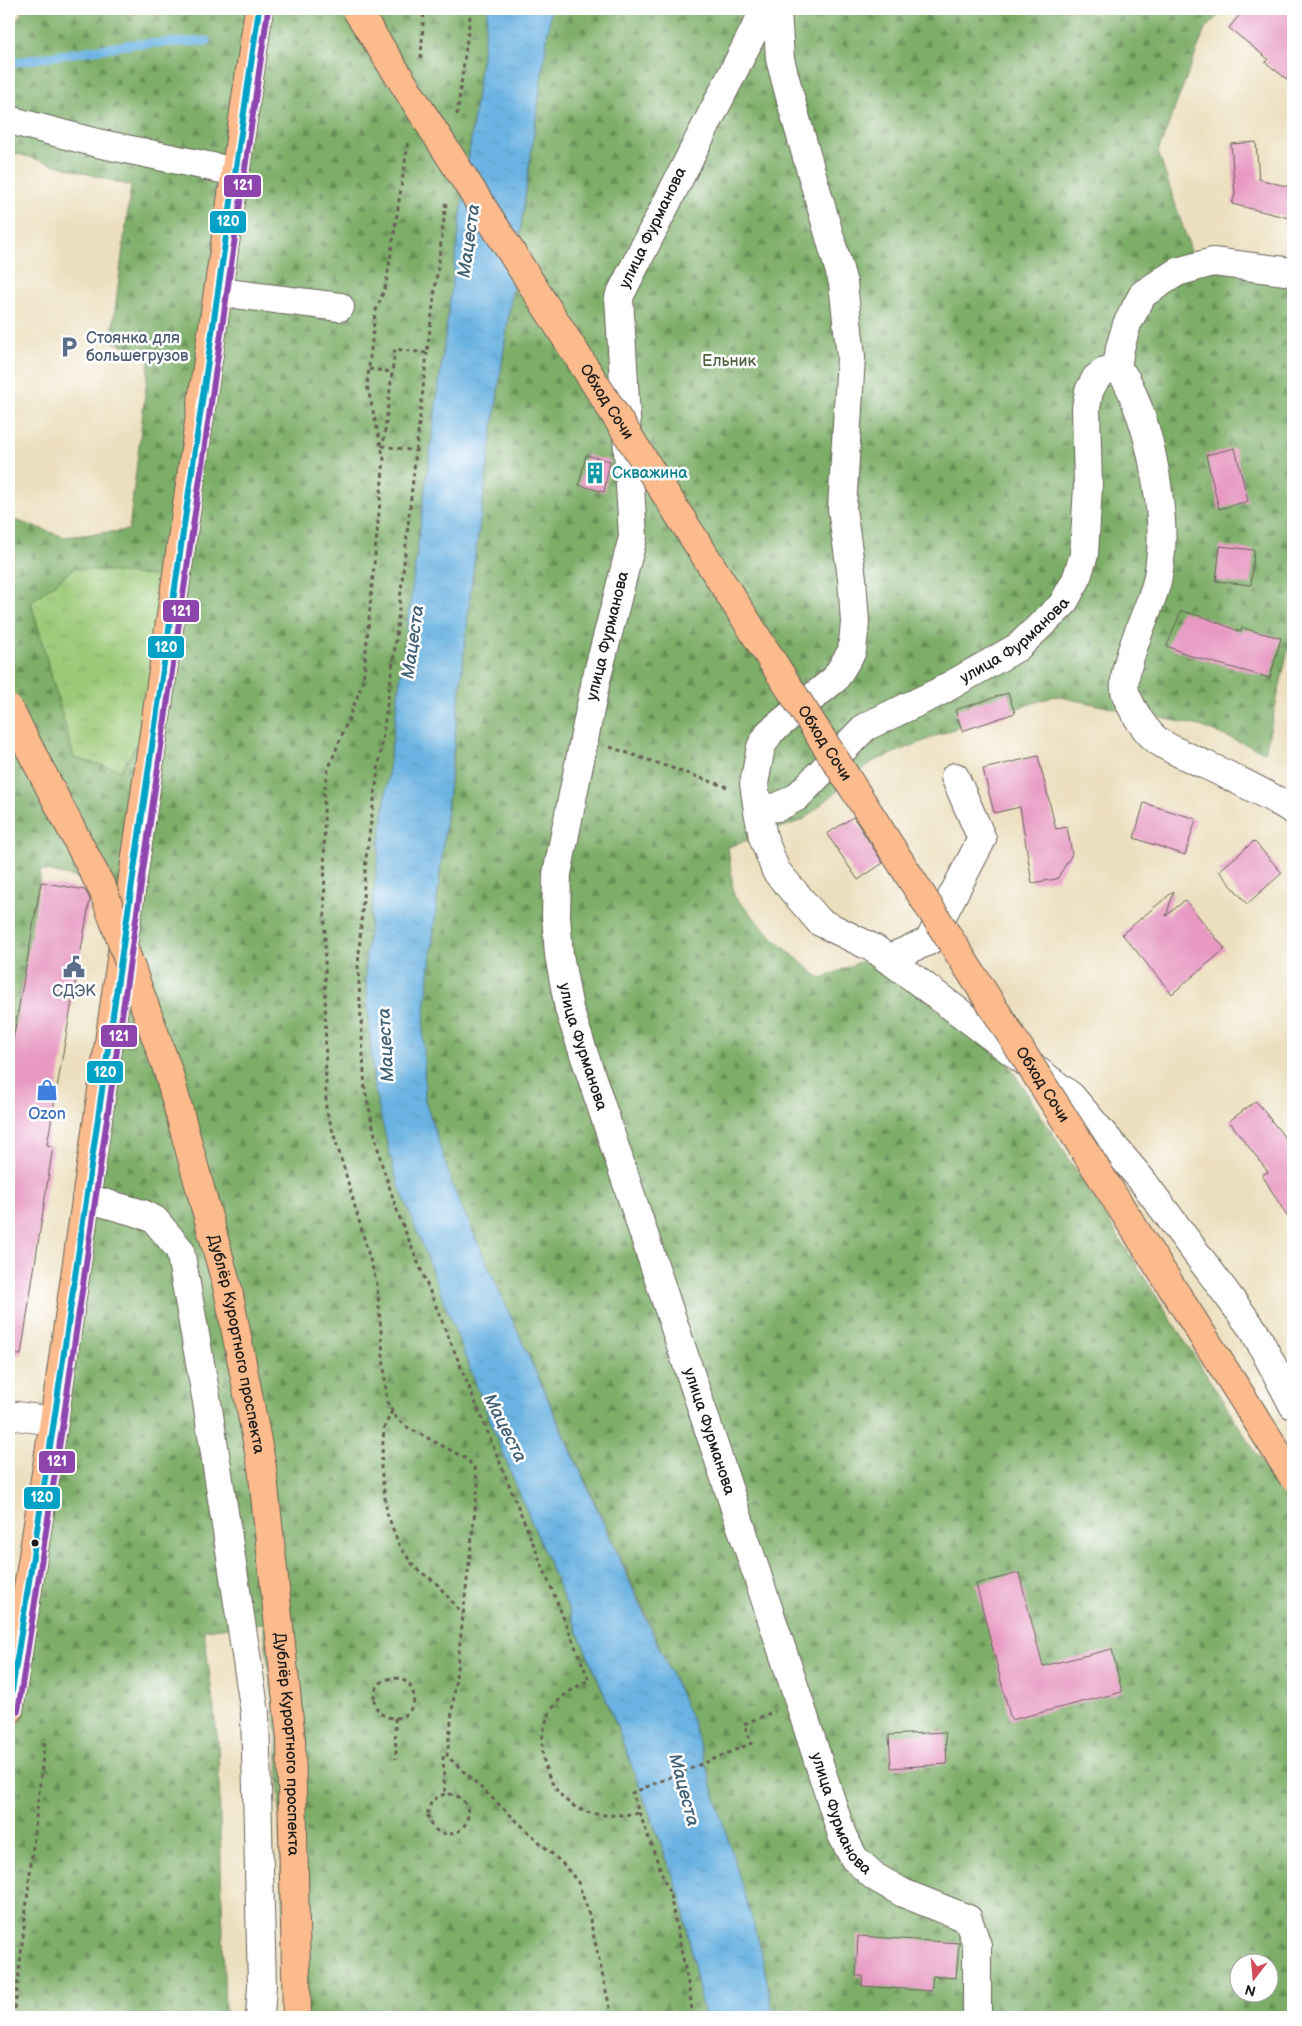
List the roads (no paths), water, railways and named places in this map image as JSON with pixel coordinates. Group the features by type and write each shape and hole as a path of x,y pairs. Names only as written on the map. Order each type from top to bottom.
{"main road":[{"path":"9,1710 54,1421 259,9"},
{"name":"Обход Сочи","path":"356,9 1293,1477"},
{"name":"Дублёр Курортного проспекта","path":"9,710 103,890 168,1071 228,1290 262,1467 291,1740 297,2017"}],"street":[{"name":"улица Фурманова","path":"765,9 619,297 633,537 596,680 557,874 556,916 559,955 569,1009 799,1700 842,1835 854,1858 875,1877 903,1893 968,1920 977,1945 977,2017"},
{"path":"777,9 780,59 843,283 851,357 842,510 852,578 855,623 852,651 835,679 770,732 761,747 754,784 762,837 776,871 820,922 874,949 887,958 1071,1096 1141,1179 1255,1332 1293,1405"},
{"path":"9,120 97,142 236,172"},
{"path":"1293,272 1213,262 1177,272 1142,294 1128,324 1120,348 1117,369 1132,392 1144,424 1156,480 1161,532 1160,559 1156,584 1126,670 1123,685 1126,695 1138,717 1160,743 1257,789 1293,810"},
{"path":"219,292 340,307"},
{"name":"улица Фурманова","path":"757,804 768,808 778,807 797,797 865,727 937,692 1018,647 1063,604 1076,580 1084,555 1088,486 1086,408 1089,390 1096,378 1105,371 1113,368 1117,369"},
{"path":"887,958 929,941 982,839 955,777"},
{"path":"86,1198 143,1214 155,1220 169,1234 180,1250 207,1402 255,1713 262,1985 260,2017"},
{"path":"9,1415 54,1421"}],"water":[{"name":"Мацеста","path":"488,9 551,9 472,579 423,1029 425,1101 454,1190 693,1723 760,1946 774,2017 704,2017 681,1897 610,1708 503,1454 395,1175 374,1089 365,965 395,719"}],"waterway":[{"path":"9,63 133,44 207,41"}],"place":[{"name":"Стоянка для большегрузов","path":"69,347"},
{"name":"Скважина","path":"595,473"},
{"name":"СДЭК","path":"74,967"},
{"name":"Ozon","path":"47,1090"}],"park label":[{"name":"Ельник","path":"729,361"}]}
